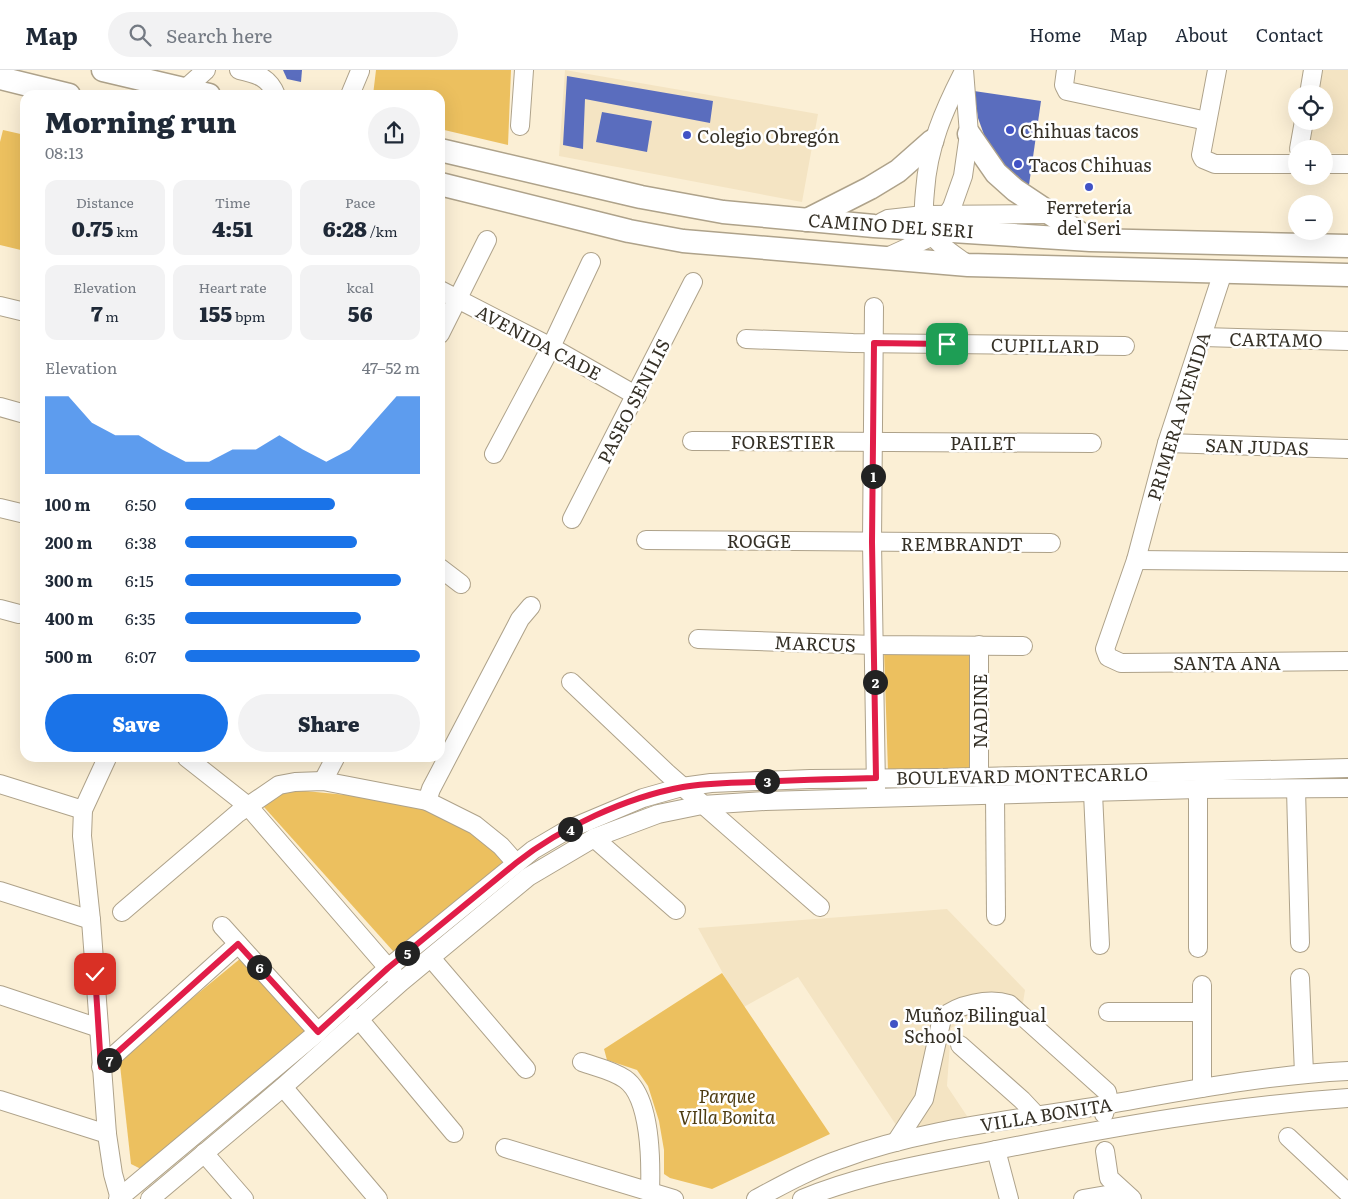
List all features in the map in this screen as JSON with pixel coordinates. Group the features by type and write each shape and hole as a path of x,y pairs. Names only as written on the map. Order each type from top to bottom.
{"main road":[{"path":"104,70 164,79 195,90"},
{"path":"0,78 49,90"},
{"path":"969,125 996,173 1015,190 1090,240"},
{"path":"807,220 870,188 898,170 932,141"},
{"name":"CAMINO DEL SERI","path":"445,151 518,170 686,206 723,212 874,226 934,224 1090,240 1348,246"},
{"name":"CAMINO DEL SERI","path":"445,185 656,237 884,259 968,265 1348,275"}],"street":[{"path":"164,79 206,70"},
{"path":"239,70 262,76 272,84 274,90"},
{"path":"520,126 524,70"},
{"path":"964,70 944,110 932,141 925,183 934,224 968,265"},
{"path":"884,259 934,224 963,176 969,125 964,70"},
{"path":"1217,70 1201,155 1209,163 1288,164"},
{"path":"1310,85 1313,70"},
{"path":"352,90 360,71"},
{"path":"360,71 364,90"},
{"path":"1065,78 1067,90 1071,92 1207,121"},
{"path":"944,110 969,125"},
{"path":"1333,164 1348,164"},
{"path":"934,224 1050,214"},
{"path":"445,325 487,240"},
{"path":"494,454 551,347 591,262"},
{"name":"PRIMERA AVENIDA","path":"1108,657 1105,649 1136,560 1167,443 1223,272"},
{"name":"PASEO SENILIS","path":"572,519 637,396 693,282"},
{"name":"AVENIDA CADE","path":"445,292 551,347 637,396"},
{"path":"0,306 20,311"},
{"path":"874,307 872,542 875,797"},
{"name":"CARTAMO","path":"1203,337 1348,341"},
{"name":"CUPILLARD","path":"746,338 874,343 1125,346"},
{"path":"0,407 20,413"},
{"name":"FORESTIER","path":"692,441 874,442"},
{"name":"PAILET","path":"874,442 1092,443"},
{"name":"SAN JUDAS","path":"1167,443 1348,449"},
{"path":"0,508 20,513"},
{"name":"ROGGE","path":"646,540 872,542"},
{"name":"REMBRANDT","path":"872,542 1051,543"},
{"path":"1136,560 1348,562"},
{"path":"445,572 461,584"},
{"path":"427,801 520,620 532,606"},
{"path":"0,609 19,614"},
{"name":"MARCUS","path":"698,639 874,645 1023,646"},
{"name":"NADINE","path":"979,645 979,777"},
{"name":"SANTA ANA","path":"1108,657 1121,663 1348,661"},
{"path":"571,682 682,787 820,908"},
{"path":"105,762 83,810 82,836 91,920 107,1134 119,1198"},
{"path":"192,762 248,806 400,982"},
{"path":"324,781 333,762"},
{"name":"BOULEVARD MONTECARLO","path":"119,1198 318,1032 388,968 533,850 567,830 643,798 682,787 810,779 1348,768"},
{"path":"122,912 248,806 279,786 295,782 324,781 427,801 475,825 501,846 516,863"},
{"path":"0,784 83,810"},
{"path":"150,1199 283,1087 400,982 528,877 594,838 658,814 702,805 875,797 995,799 1296,792 1348,788"},
{"path":"1296,792 1300,943"},
{"path":"1198,793 1198,948"},
{"path":"1093,797 1100,945"},
{"path":"995,799 996,916"},
{"path":"594,838 676,910"},
{"path":"0,890 91,920"},
{"path":"222,926 318,1032"},
{"path":"101,1067 238,944"},
{"path":"431,958 526,1069"},
{"path":"1300,978 1304,1073"},
{"path":"1202,985 1202,1088"},
{"path":"0,995 99,1028"},
{"path":"896,1142 924,1098 942,1018 949,1012 990,1000 1010,1004 1106,1092 1106,1105 1100,1129"},
{"path":"1108,1012 1202,1012"},
{"path":"358,1018 454,1133"},
{"path":"960,1046 1022,1100 1037,1116"},
{"path":"582,1062 615,1073 633,1086 638,1097 651,1150 650,1192"},
{"name":"VILLA BONITA","path":"756,1199 818,1168 896,1142 968,1127 1202,1088 1304,1073 1348,1071"},
{"path":"283,1087 378,1199"},
{"name":"VILLA BONITA","path":"802,1199 827,1188 892,1170 1100,1129 1306,1101 1348,1098"},
{"path":"0,1100 107,1134"},
{"path":"1288,1137 1348,1193"},
{"path":"504,1148 674,1199"},
{"path":"996,1150 1009,1199"},
{"path":"1105,1151 1112,1190"},
{"path":"204,1153 244,1199"},
{"path":"1083,1199 1112,1190 1132,1199"}],"shaded area":[{"name":"Colegio Obregón","path":"565,70 818,114 802,202 559,156"},
{"path":"1323,70 1348,70 1348,154 1333,153 1333,140 1311,140 1312,130 1333,130 1333,85 1320,85"},
{"name":"Muñoz Bilingual School","path":"947,909 1025,990 1022,1009 966,1019 951,1028 947,1086 969,1119 900,1131 798,977 742,1008 698,928"}],"green space":[{"path":"376,70 511,70 508,145 445,130 445,90 374,90"},
{"path":"3,130 20,134 20,250 0,245 0,142"},
{"path":"884,650 970,652 974,770 888,771"},
{"path":"295,790 398,800 470,826 504,853 504,868 403,951 393,951 264,807 267,797"},
{"path":"241,958 310,1026 308,1036 143,1170 131,1164 120,1065 122,1056"},
{"name":"Parque VIlla Bonita","path":"722,973 830,1134 712,1189 670,1178 664,1174 664,1150 659,1121 648,1086 637,1070 607,1060 604,1049"}],"building":[{"path":"283,70 302,70 301,82 287,79"},
{"path":"567,76 713,101 710,123 585,99 583,149 563,145"},
{"name":"Chihuas tacos","path":"974,91 1041,101 1028,192 1016,186 987,143 978,118"},
{"path":"602,112 652,121 647,152 596,142"}],"place":[{"name":"Chihuas tacos","path":"1010,130"},
{"name":"Colegio Obregón","path":"687,135"},
{"name":"Tacos Chihuas","path":"1018,164"},
{"name":"Ferretería del Seri","path":"1089,187"},
{"name":"Muñoz Bilingual School","path":"894,1024"}],"route":[{"path":"95,974 101,1067 238,944 318,1032 388,968 516,863 533,850 567,830 643,798 682,787 810,779 876,778 872,542 874,343 947,344"}]}
